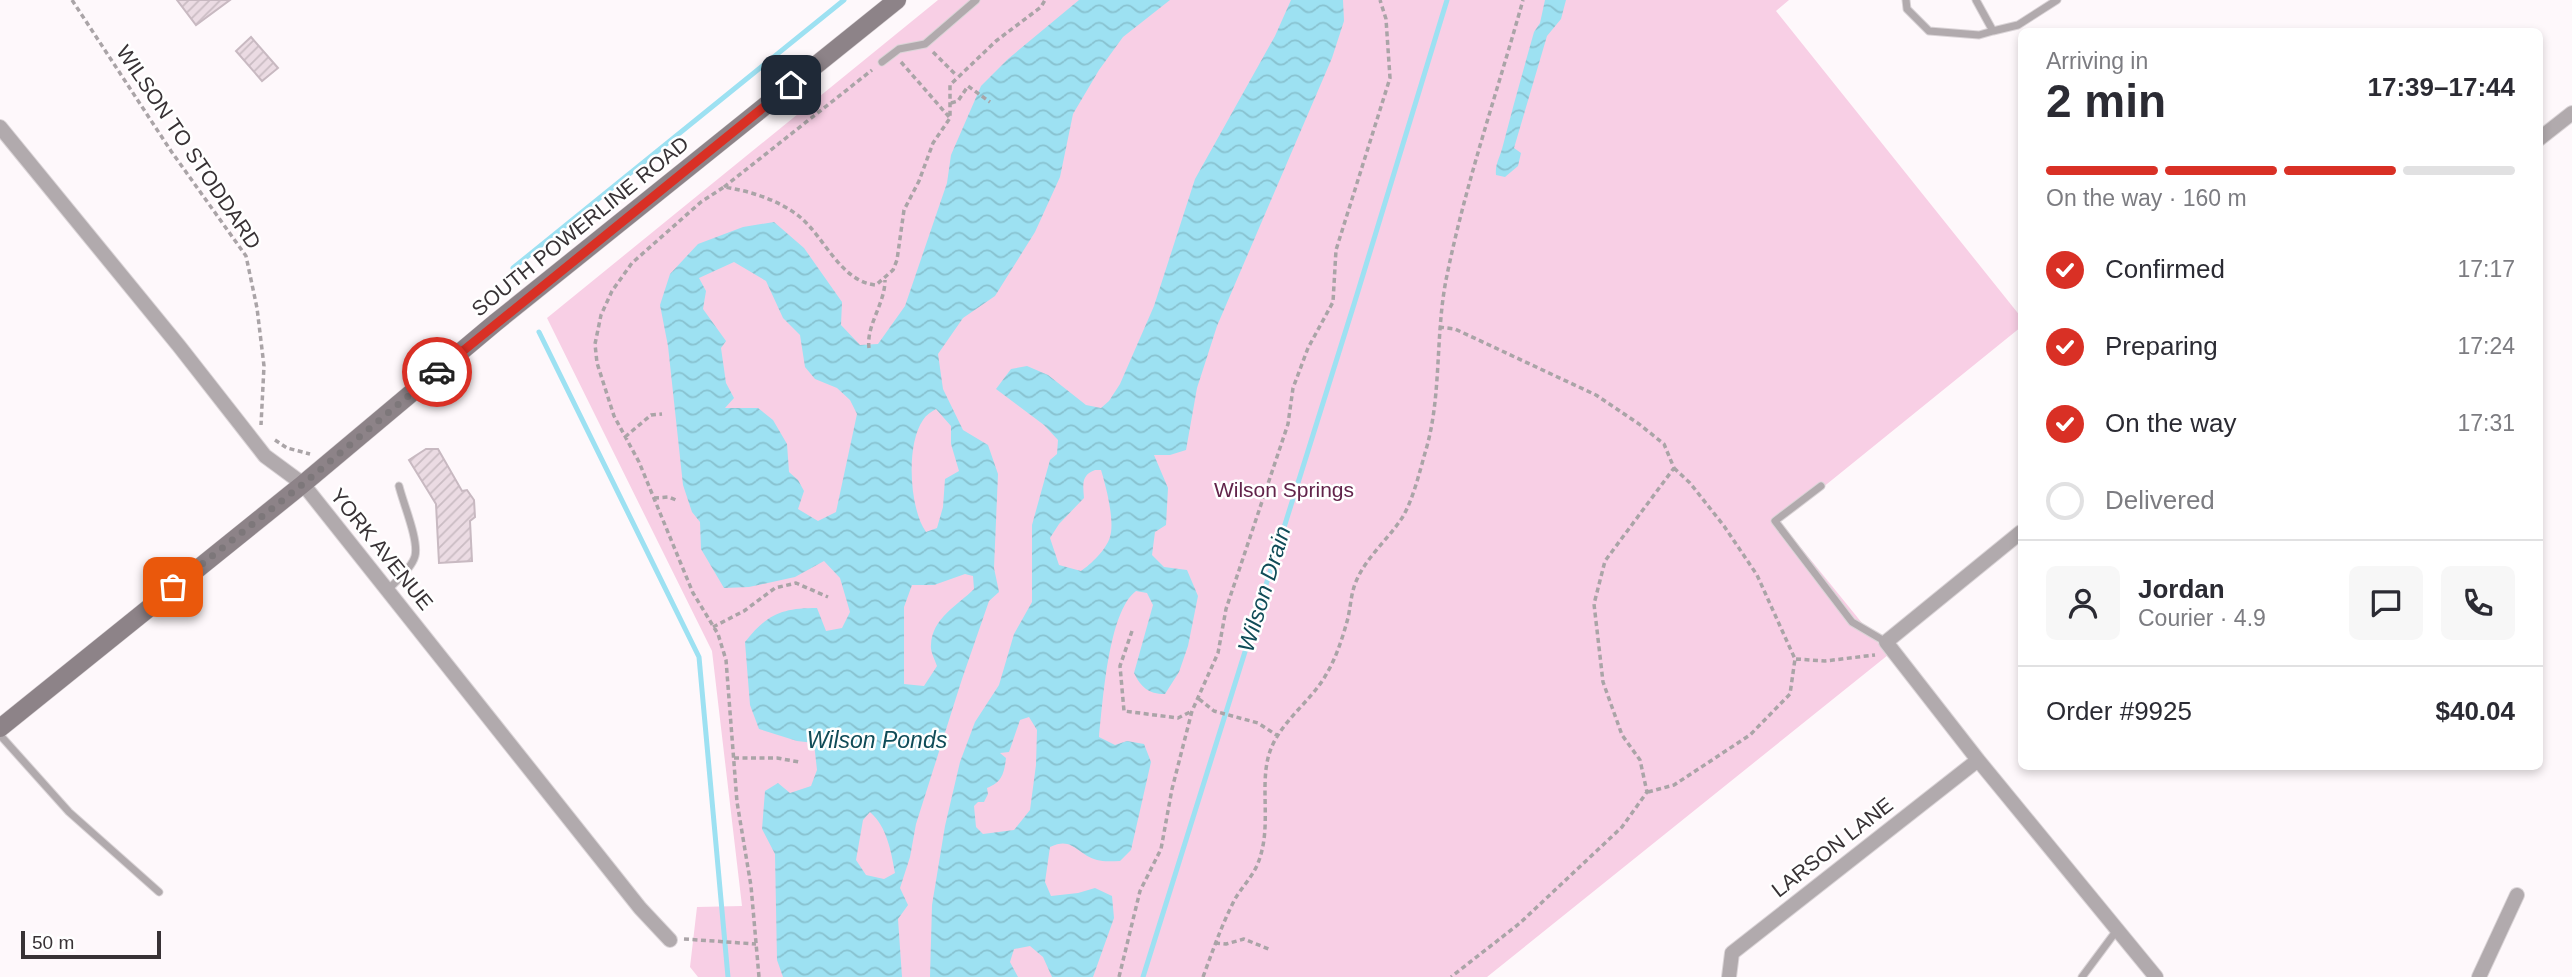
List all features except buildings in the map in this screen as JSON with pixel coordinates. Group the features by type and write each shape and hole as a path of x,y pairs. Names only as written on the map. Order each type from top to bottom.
{"street":[{"name":"SOUTH POWERLINE ROAD","path":"0,728 303,484 495,323 897,0"},
{"path":"2543,136 2572,113"},
{"name":"YORK AVENUE","path":"0,128 179,346 265,456 303,484 632,898 670,940"},
{"path":"2018,535 1890,648 2156,977"},
{"name":"LARSON LANE","path":"1729,977 1731,953 1978,760"},
{"path":"2479,977 2517,895"}],"lane":[{"path":"882,62 899,49 925,44 975,0"},
{"path":"1906,0 1907,9 1929,31 1979,35 2018,25 2057,0"},
{"path":"1976,0 1993,32"},
{"path":"388,590 410,566 415,555 414,541 399,486"},
{"path":"1821,486 1775,521 1852,622 1890,648"},
{"path":"0,735 69,812 159,892"},
{"path":"2082,977 2117,930"}],"path":[{"name":"WILSON TO STODDARD","path":"72,0 171,151 246,256 257,308 264,366 261,428 266,433"},
{"path":"724,187 757,195 797,215 857,279 876,285 885,280 897,260 904,210 933,144 950,118 950,85 996,41 1041,7 1045,0"},
{"path":"1119,977 1140,891 1161,849 1172,789 1192,710 1218,653 1226,609 1288,424 1293,388 1308,348 1333,302 1336,250 1390,78 1386,19 1380,0"},
{"path":"1203,977 1237,895 1258,865 1267,822 1266,761 1278,736 1312,696 1328,672 1349,616 1352,591 1358,576 1404,515 1426,451 1433,417 1439,327 1454,240 1524,0"},
{"path":"925,44 957,76"},
{"path":"759,977 751,886 737,802 726,660 713,627 693,593 639,462 614,416 597,363 594,344 601,315 612,291 632,263 701,202 724,187 882,62 902,62 950,118"},
{"path":"951,103 958,101 968,86 990,102"},
{"path":"869,348 868,339 885,292 885,280"},
{"path":"1439,327 1455,329 1595,395 1664,444 1674,468 1698,494 1757,575 1795,659 1790,694 1750,735 1674,785 1647,792 1622,827 1520,923 1451,977"},
{"path":"625,437 652,415 663,414"},
{"path":"271,438 287,448 313,455"},
{"path":"1647,792 1640,760 1622,734 1602,682 1594,604 1605,561 1674,468"},
{"path":"654,498 669,497 676,500"},
{"path":"713,627 744,611 775,588 796,583 828,597"},
{"path":"1132,631 1120,666 1124,711 1178,718 1192,710"},
{"path":"1795,659 1825,661 1890,648"},
{"path":"1199,699 1216,712 1258,723 1278,736"},
{"path":"734,758 777,758 799,762"},
{"path":"698,938 756,944"},
{"path":"1215,943 1226,944 1244,939 1271,950"}],"green space":[{"name":"Wilson Springs","path":"938,0 1789,0 1776,11 2018,313 2018,329 1780,522 1888,655 1487,977 698,977 690,967 697,907 742,906 712,651 547,318"}],"water":[{"name":"Wilson Ponds","path":"1079,0 1170,0 1123,37 1099,70 1073,114 1060,177 1035,232 995,296 963,318 938,354 943,389 963,430 988,445 998,474 994,568 999,592 989,601 916,824 910,857 900,888 908,905 898,919 902,977 783,977 777,960 775,854 762,829 765,791 778,783 790,793 811,786 817,770 814,743 797,741 759,729 750,705 745,642 768,619 785,611 817,608 826,631 842,628 850,612 840,578 824,561 795,577 749,587 724,588 701,549 700,522 692,512 683,485 668,346 660,305 670,274 698,244 743,227 774,222 804,248 842,302 841,325 860,345 878,344 905,306 947,183 951,155 981,86 1008,59","holes":["734,262 766,281 783,318 800,335 805,367 815,379 837,388 850,400 857,414 836,512 818,521 798,509 804,491 798,480 789,472 787,444 773,420 758,408 725,408 734,398 726,383 721,348 726,341 703,309 706,291 699,278","936,409 951,426 951,444 959,471 945,479 943,507 937,528 926,532 916,508 912,460 918,431 929,414","965,574 973,576 974,589 947,613 936,627 931,647 937,666 924,686 904,684 904,607 912,585 934,585","870,812 881,825 887,840 895,873 884,879 866,875 856,860 863,820"]},
{"name":"Wilson Ponds","path":"1291,0 1343,0 1344,21 1332,58 1217,326 1197,388 1186,450 1170,455 1154,455 1168,488 1166,525 1155,532 1152,555 1164,567 1187,570 1198,596 1188,646 1179,672 1165,694 1146,689 1134,673 1153,605 1147,593 1136,591 1127,602 1113,637 1099,737 1115,745 1127,741 1144,744 1151,762 1131,850 1120,861 1106,861 1090,857 1069,845 1058,844 1050,847 1045,882 1051,896 1095,888 1112,896 1114,918 1093,977 1052,977 1043,957 1030,946 1014,949 1010,962 1018,977 930,977 932,905 945,826 960,762 975,722 999,685 1014,634 1032,602 1032,525 1050,460 1057,454 1058,440 1044,425 996,389 1011,369 1027,366 1048,375 1086,405 1101,408 1109,401 1120,384 1154,306 1195,179 1275,36","holes":["1095,470 1101,470 1103,477 1111,530 1102,552 1081,571 1059,565 1050,538 1059,524 1084,498 1085,478","1029,717 1037,730 1030,810 1014,830 983,834 976,827 974,806 978,802 984,802 988,794 987,788 1001,777 1006,758 1000,753 1009,752 1020,720"]},
{"path":"1545,0 1566,0 1561,19 1547,36 1514,148 1521,153 1518,166 1505,177 1496,175 1534,32 1540,23"}],"waterway":[{"path":"513,268 844,0"},
{"name":"Wilson Drain","path":"1143,977 1447,0"},
{"path":"539,332 699,657 728,977"}],"way so far":[{"path":"173,587 303,484 437,372"}],"route":[{"path":"437,372 791,85"}]}
